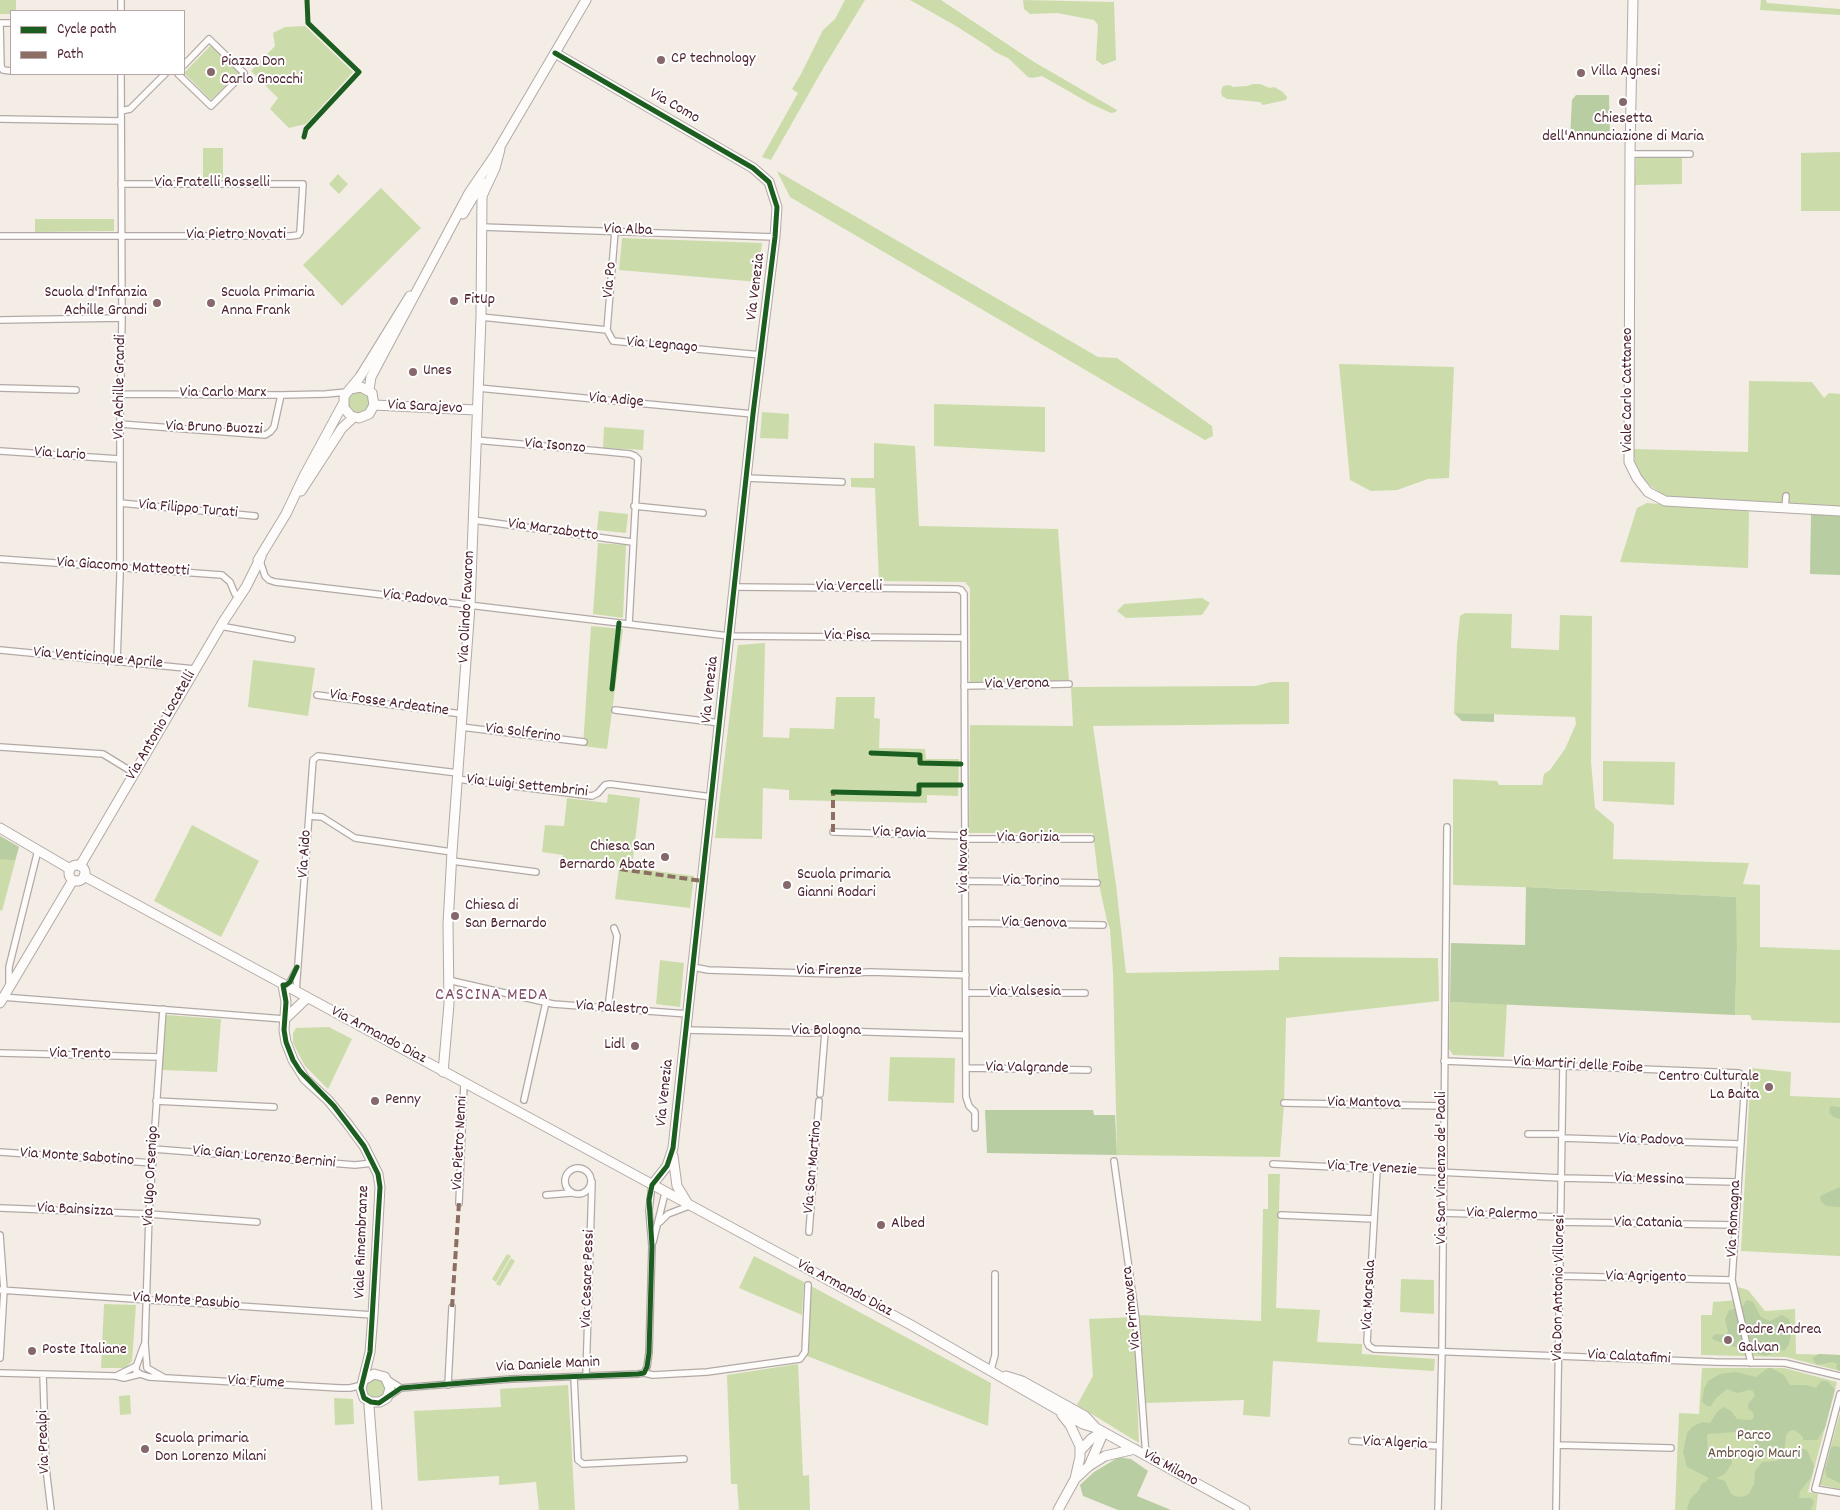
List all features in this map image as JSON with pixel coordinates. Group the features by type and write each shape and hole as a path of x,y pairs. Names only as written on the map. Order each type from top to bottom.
{"street":[{"path":"369,390 371,377 469,193 501,146 586,0"},
{"name":"Viale Carlo Cattaneo","path":"1633,0 1629,462 1637,478 1648,492 1665,501 1840,511"},
{"path":"0,23 0,66 3,70 10,71"},
{"path":"179,75 211,106 244,73 209,39 185,64"},
{"name":"Via Como","path":"555,53 753,168 769,182 774,192"},
{"name":"Via Achille Grandi","path":"117,662 120,567 122,318 121,75"},
{"path":"121,111 130,109 164,75"},
{"path":"0,120 121,121"},
{"name":"Via Olindo Favaron","path":"443,1072 449,1004 448,924 452,852 470,606 481,317 482,196 495,168 501,146"},
{"path":"1631,151 1690,154"},
{"name":"Via Fratelli Rosselli","path":"121,184 303,184"},
{"name":"Via Pietro Novati","path":"121,237 298,235 301,227 303,184"},
{"name":"Via Venezia","path":"690,1206 677,1186 673,1148 746,478 776,236 777,207 774,192"},
{"name":"Via Alba","path":"481,227 776,236"},
{"name":"Via Po","path":"607,330 615,231"},
{"path":"0,236 121,237"},
{"path":"349,390 362,387 369,390 374,397 374,405 369,414 359,418 354,417 346,411 343,403 349,390 360,377 403,306 422,280"},
{"name":"Via Legnago","path":"481,317 607,330 613,341 761,355"},
{"path":"0,320 122,318"},
{"path":"0,388 76,390"},
{"name":"Via Adige","path":"478,388 754,414"},
{"name":"Via Carlo Marx","path":"120,394 281,395 326,394 349,390"},
{"name":"Via Carlo Marx","path":"326,394 343,403"},
{"name":"Via Bruno Buozzi","path":"120,424 265,435 274,427 281,395"},
{"name":"Via Antonio Locatelli","path":"286,514 343,403"},
{"name":"Via Sarajevo","path":"374,405 476,410"},
{"name":"Via Antonio Locatelli","path":"80,866 221,624 246,587 286,514 342,428 354,417"},
{"name":"Via Isonzo","path":"475,440 607,451 635,456 638,459 634,506"},
{"name":"Via Lario","path":"0,451 120,459"},
{"path":"746,478 842,482"},
{"path":"1786,496 1786,508"},
{"name":"Via Filippo Turati","path":"120,504 256,516"},
{"path":"629,624 634,506 703,513"},
{"name":"Via Marzabotto","path":"473,520 632,542"},
{"name":"Via Antonio Locatelli","path":"221,624 247,573 262,556"},
{"name":"Via Padova","path":"262,556 261,564 264,573 269,580 276,582 730,636"},
{"name":"Via Giacomo Matteotti","path":"0,559 222,575 230,582 235,594"},
{"name":"Via Vercelli","path":"735,587 957,588 962,591"},
{"name":"Via Novara","path":"962,591 964,638 966,1097 969,1106 976,1112 975,1128"},
{"path":"221,624 292,639"},
{"name":"Via Pisa","path":"730,636 964,638"},
{"name":"Via Venticinque Aprile","path":"0,650 195,669"},
{"name":"Via Verona","path":"964,686 1069,684"},
{"name":"Via Fosse Ardeatine","path":"317,695 462,714"},
{"path":"614,710 720,723"},
{"name":"Via Solferino","path":"461,726 584,742"},
{"path":"0,747 103,754 134,773"},
{"name":"Via Aido","path":"296,992 313,760 318,756 331,758"},
{"name":"Via Luigi Settembrini","path":"331,758 592,796 610,784 712,796"},
{"path":"309,816 322,817 355,838 452,852"},
{"name":"Via San Vincenzo de' Paoli","path":"1438,1510 1442,1351 1447,827"},
{"path":"0,828 70,869"},
{"name":"Via Pavia","path":"833,832 965,837"},
{"name":"Via Gorizia","path":"965,837 1091,839"},
{"path":"9,988 9,967 34,858 38,850"},
{"path":"452,861 536,872"},
{"path":"70,869 80,866 84,871 84,876 78,881 72,880"},
{"path":"70,869 69,875 72,880"},
{"name":"Via Armando Diaz","path":"84,876 1020,1385"},
{"path":"1,999 72,880"},
{"name":"Via Torino","path":"965,881 1097,883"},
{"name":"Via Genova","path":"965,923 1103,925"},
{"path":"608,1008 617,936 614,928"},
{"path":"283,985 290,982 297,967"},
{"name":"Via Firenze","path":"693,967 708,970 836,974 870,972 966,975"},
{"name":"Via Palestro","path":"448,980 575,1007 688,1014"},
{"name":"Viale Rimembranze","path":"283,985 286,1002 284,1020 286,1042 293,1060 305,1079 328,1100 364,1146 378,1174 380,1187 373,1315 370,1352 363,1386"},
{"name":"Via Valsesia","path":"966,993 1085,993"},
{"path":"1,999 163,1009 284,1020 307,998"},
{"path":"524,1100 546,1002"},
{"name":"Via Ugo Orsenigo","path":"146,1367 149,1214 163,1009"},
{"name":"Via Bologna","path":"686,1030 838,1031 966,1035"},
{"path":"820,1094 825,1032"},
{"name":"Via Trento","path":"0,1053 159,1057"},
{"name":"Via Martiri delle Foibe","path":"1444,1060 1739,1073 1742,1075"},
{"name":"Via Don Antonio Villoresi","path":"1556,1510 1563,1065"},
{"name":"Via Valgrande","path":"966,1068 1088,1070"},
{"name":"Via Romagna","path":"1742,1075 1745,1080 1732,1280 1735,1300 1749,1348 1751,1362"},
{"name":"Via Pietro Nenni","path":"459,1203 464,1083"},
{"path":"156,1101 274,1107"},
{"name":"Via San Martino","path":"809,1232 819,1101"},
{"name":"Via Mantova","path":"1284,1103 1443,1106"},
{"name":"Via Padova","path":"1528,1134 1740,1144"},
{"name":"Via Venezia","path":"652,1185 667,1166 673,1148"},
{"name":"Via Gian Lorenzo Bernini","path":"154,1149 355,1165 373,1163"},
{"name":"Via Monte Sabotino","path":"0,1152 153,1163"},
{"name":"Via Primavera","path":"1114,1161 1136,1319 1146,1456"},
{"name":"Via Tre Venezie","path":"1274,1164 1562,1178"},
{"path":"546,1195 571,1192 580,1195 584,1194 591,1187 592,1182 586,1170 572,1169 566,1176 566,1185 571,1192"},
{"name":"Via Venezia","path":"665,1193 674,1169"},
{"name":"Via Marsala","path":"1377,1170 1367,1342 1369,1346 1374,1348 1442,1351"},
{"name":"Via Messina","path":"1562,1178 1737,1182"},
{"name":"Via Cesare Pessi","path":"586,1376 592,1182"},
{"path":"645,1371 649,1353 652,1246 649,1211 652,1185"},
{"path":"652,1246 665,1193"},
{"path":"658,1224 668,1214 690,1206"},
{"name":"Via Bainsizza","path":"0,1208 149,1214 257,1222"},
{"name":"Via Palermo","path":"1443,1213 1561,1220"},
{"path":"1281,1215 1374,1219"},
{"name":"Via Catania","path":"1561,1220 1735,1225"},
{"path":"0,1235 2,1290 0,1358"},
{"path":"994,1372 996,1274"},
{"name":"Via Agrigento","path":"1560,1276 1732,1280"},
{"name":"Via Daniele Manin","path":"448,1384 511,1379 638,1374 645,1371 653,1375 707,1372 802,1357 805,1352 808,1285"},
{"name":"Via Monte Pasubio","path":"2,1290 373,1315"},
{"path":"401,1388 382,1376 371,1375 363,1386 365,1399 371,1402 381,1402 401,1388 448,1384 452,1307"},
{"name":"Via Ugo Orsenigo","path":"136,1366 145,1343"},
{"name":"Via Calatafimi","path":"1442,1351 1786,1363 1840,1376"},
{"name":"Viale Rimembranze","path":"370,1352 374,1369 382,1376"},
{"name":"Via Fiume","path":"116,1376 142,1363 163,1377"},
{"path":"136,1366 136,1371 141,1374 146,1372 146,1367"},
{"name":"Via Fiume","path":"0,1373 116,1376 124,1378 141,1374 150,1377 248,1383 350,1388 363,1386"},
{"name":"Via Prealpi","path":"43,1374 46,1468 51,1510"},
{"path":"382,1376 390,1388 388,1397"},
{"path":"574,1377 578,1460 583,1464 684,1459"},
{"name":"Via Milano","path":"1020,1385 1083,1424 1099,1430 1135,1449 1245,1510"},
{"name":"Via Milano","path":"1020,1385 1086,1416 1099,1430"},
{"path":"1840,1394 1815,1489 1840,1493"},
{"path":"371,1402 377,1510"},
{"path":"1057,1409 1070,1424 1080,1446 1080,1457 1075,1479 1058,1510"},
{"path":"1080,1451 1099,1430"},
{"path":"1089,1466 1101,1438 1099,1430"},
{"name":"Via Algeria","path":"1352,1441 1439,1446"},
{"path":"1557,1445 1671,1448"},
{"path":"1075,1479 1089,1466 1105,1456 1135,1449"}],"green space":[{"path":"0,0 16,0 16,10 10,10 10,14 0,14"},
{"path":"845,0 865,0 771,160 762,157 798,93 792,89 823,30 835,19"},
{"path":"910,0 941,0 1034,62 1117,110 1116,112 1111,113 1091,104 1042,76 1028,77 1008,58"},
{"path":"1023,0 1114,2 1116,60 1103,65 1096,60 1098,25 1094,20 1057,13 1030,14 1024,9"},
{"path":"1761,0 1766,0 1767,3 1840,9 1840,15 1760,10"},
{"path":"305,26 353,72 306,124 289,128 270,109 278,98 251,71 275,46 273,33 285,27"},
{"path":"211,45 239,73 211,100 185,72"},
{"path":"1260,84 1270,88 1274,87 1283,92 1287,97 1286,100 1263,105 1260,102 1227,99 1222,96 1223,86 1230,85 1233,87"},
{"path":"1576,95 1609,95 1610,140 1570,139 1572,100"},
{"path":"203,148 223,148 223,178 203,178"},
{"path":"1840,152 1840,211 1801,211 1801,153"},
{"path":"1636,157 1682,157 1682,184 1635,185"},
{"path":"777,171 1098,357 1117,358 1212,426 1213,436 1205,440 790,197"},
{"path":"338,174 348,184 339,194 329,184"},
{"path":"381,188 421,228 342,306 303,265"},
{"path":"35,219 114,219 114,231 35,232"},
{"path":"622,238 762,243 758,282 619,270"},
{"path":"1339,364 1454,367 1449,478 1428,479 1397,490 1371,491 1350,480"},
{"path":"1749,381 1812,382 1824,398 1829,393 1840,394 1840,507 1789,505 1789,496 1783,496 1783,505 1666,497 1652,487 1641,475 1635,462 1633,449 1748,452"},
{"path":"355,392 363,392 370,399 370,407 363,414 355,414 348,407 348,399"},
{"path":"934,404 1045,407 1045,452 934,446"},
{"path":"762,412 789,414 788,439 760,438"},
{"path":"604,427 644,430 643,450 603,448"},
{"path":"874,443 915,446 919,526 1058,529 1069,681 970,682 970,588 965,582 879,581 875,488 851,487 851,478 874,478"},
{"path":"1647,503 1749,511 1748,568 1620,562 1637,508"},
{"path":"599,511 628,514 626,533 597,530"},
{"path":"1811,514 1840,515 1840,575 1810,574"},
{"path":"598,543 626,545 623,618 593,614"},
{"path":"1202,598 1210,603 1202,615 1126,618 1117,611 1124,604"},
{"path":"1465,613 1512,614 1511,648 1559,650 1560,615 1592,616 1591,761 1595,808 1614,824 1613,859 1749,863 1743,884 1760,885 1760,947 1840,950 1840,1023 1752,1020 1750,1015 1735,1015 1737,947 1735,897 1453,885 1453,779 1497,781 1499,785 1542,785 1544,774 1550,770 1565,749 1576,724 1575,717 1454,713 1460,616"},
{"path":"591,626 623,629 607,749 583,746"},
{"path":"765,643 763,737 789,738 790,728 834,729 836,697 875,697 874,718 880,719 879,748 925,749 926,759 959,759 958,796 927,795 927,803 789,800 789,790 763,788 762,839 715,838 738,645"},
{"path":"253,660 315,668 308,716 248,707"},
{"path":"1271,682 1289,682 1289,724 1093,726 1116,885 1126,973 1279,970 1279,957 1438,958 1439,1001 1286,1018 1284,1103 1280,1157 1117,1155 1113,973 1110,929 1099,884 1093,833 969,833 970,725 1073,726 1071,687 1256,686"},
{"path":"1454,713 1494,714 1494,722 1462,721"},
{"path":"1603,761 1675,762 1674,805 1603,801"},
{"path":"608,794 640,798 632,868 694,876 690,908 615,899 619,867 563,859 563,855 542,852 545,825 564,826 567,798 607,803"},
{"path":"192,825 259,861 221,937 154,901"},
{"path":"0,836 19,847 2,911 0,910"},
{"path":"0,836 19,847 15,860 0,859"},
{"path":"1526,887 1736,897 1735,1015 1450,1002 1451,943 1525,945"},
{"path":"660,960 684,963 680,1007 656,1004"},
{"path":"1450,1002 1507,1004 1504,1057 1453,1055 1449,1049"},
{"path":"166,1015 221,1019 217,1072 162,1070"},
{"path":"329,1027 352,1039 328,1089 305,1066 293,1043 293,1033 296,1028"},
{"path":"890,1057 955,1058 954,1103 888,1101"},
{"path":"1751,1068 1791,1072 1790,1096 1840,1098 1840,1256 1741,1251"},
{"path":"1830,1106 1840,1107 1840,1119 1833,1117 1829,1113"},
{"path":"985,1110 1093,1110 1094,1115 1115,1115 1117,1155 987,1153"},
{"path":"1268,1174 1280,1174 1276,1308 1320,1310 1317,1342 1362,1344 1362,1354 1435,1359 1434,1371 1273,1361 1270,1417 1243,1415 1244,1400 1146,1403 1139,1315 1261,1321 1263,1209 1268,1209"},
{"path":"1840,1187 1840,1207 1826,1206 1821,1201 1820,1196"},
{"path":"507,1254 511,1256 496,1282 492,1279"},
{"path":"754,1256 804,1282 802,1315 739,1288"},
{"path":"511,1258 515,1261 500,1286 496,1284"},
{"path":"1401,1279 1434,1280 1434,1314 1400,1312"},
{"path":"811,1286 991,1383 988,1426 807,1356"},
{"path":"1738,1287 1748,1290 1765,1311 1795,1309 1796,1354 1840,1355 1840,1371 1786,1357 1701,1355 1701,1315 1712,1315 1713,1302 1739,1300"},
{"path":"1747,1300 1753,1302 1761,1317 1770,1321 1782,1315 1789,1319 1791,1334 1789,1344 1785,1350 1773,1352 1765,1356 1712,1338 1715,1334 1726,1335 1728,1331 1725,1319 1729,1310 1742,1307"},
{"path":"104,1304 136,1305 132,1361 125,1368 101,1368"},
{"path":"1134,1317 1139,1443 1077,1405 1093,1376 1089,1319"},
{"path":"1819,1354 1840,1355 1840,1371 1837,1370 1836,1366 1838,1364 1832,1362 1817,1365 1813,1360"},
{"path":"798,1364 803,1476 809,1475 810,1510 739,1510 737,1484 731,1484 727,1375"},
{"name":"Parco Ambrogio Mauri","path":"1702,1368 1784,1368 1837,1382 1808,1492 1818,1494 1816,1510 1675,1510 1679,1413 1699,1414"},
{"name":"Parco Ambrogio Mauri","path":"1768,1368 1784,1375 1790,1385 1807,1385 1816,1388 1821,1381 1827,1381 1835,1389 1825,1428 1817,1440 1803,1440 1803,1437 1795,1430 1789,1431 1786,1435 1785,1447 1782,1451 1774,1455 1764,1456 1752,1448 1757,1440 1750,1431 1707,1434 1708,1455 1730,1454 1732,1463 1725,1474 1716,1478 1725,1481 1731,1494 1738,1497 1749,1494 1754,1484 1755,1471 1762,1462 1776,1461 1784,1457 1795,1447 1807,1450 1814,1466 1811,1478 1800,1491 1799,1498 1811,1498 1814,1502 1811,1510 1687,1510 1690,1499 1699,1490 1702,1483 1706,1482 1709,1478 1687,1467 1683,1452 1687,1433 1693,1426 1703,1422 1710,1423 1717,1412 1724,1407 1731,1411 1737,1419 1751,1420 1754,1417 1753,1412 1748,1409 1748,1404 1755,1396 1753,1391 1749,1390 1737,1393 1727,1389 1716,1398 1711,1406 1707,1406 1702,1402 1704,1389 1708,1381 1720,1374 1736,1372 1756,1377"},
{"path":"376,1378 383,1381 386,1388 383,1395 376,1398 369,1395 366,1388 369,1381"},
{"path":"568,1385 575,1510 539,1510 536,1482 499,1485 499,1476 418,1481 414,1411 501,1407 500,1389"},
{"path":"130,1395 131,1414 120,1415 119,1396"},
{"path":"334,1398 353,1399 354,1424 335,1425"},
{"name":"Parco Ambrogio Mauri","path":"1840,1413 1840,1489 1820,1485"},
{"path":"1831,1447 1840,1447 1840,1483 1827,1477 1825,1470"},
{"path":"1119,1457 1131,1459 1148,1471 1137,1496 1171,1510 1118,1510 1083,1496 1080,1485 1094,1472"}],"marked path":[{"path":"833,792 833,832"},
{"path":"620,869 702,881"},
{"path":"452,1307 459,1203"}],"cycle path":[{"path":"304,137 306,129 359,72 308,23 307,0"},
{"path":"297,967 290,982 283,985 286,1002 284,1030 286,1042 293,1060 300,1071 334,1106 364,1146 378,1174 380,1187 370,1352 361,1388 364,1398 371,1402 379,1403 401,1388 511,1379 644,1373 649,1353 652,1246 649,1200 652,1185 667,1166 673,1148 777,207 769,182 753,168 555,53"},
{"path":"612,689 619,623"},
{"path":"871,753 920,755 920,763 961,764"},
{"path":"833,792 919,794 919,785 961,785"}],"place":[{"name":"CP technology","path":"661,60"},
{"name":"Piazza Don Carlo Gnocchi","path":"211,72"},
{"name":"Villa Agnesi","path":"1581,73"},
{"name":"Chiesetta dell'Annunciazione di Maria","path":"1623,102"},
{"name":"FitUp","path":"454,301"},
{"name":"Scuola d'Infanzia Achille Grandi","path":"157,303"},
{"name":"Scuola Primaria Anna Frank","path":"211,303"},
{"name":"Unes","path":"413,372"},
{"name":"Chiesa San Bernardo Abate","path":"665,857"},
{"name":"Scuola primaria Gianni Rodari","path":"787,885"},
{"name":"Chiesa di San Bernardo","path":"455,916"},
{"name":"Lidl","path":"635,1046"},
{"name":"Centro Culturale La Baita","path":"1769,1087"},
{"name":"Penny","path":"375,1101"},
{"name":"Albed","path":"881,1225"},
{"name":"Padre Andrea Galvan","path":"1728,1340"},
{"name":"Poste Italiane","path":"32,1351"},
{"name":"Scuola primaria Don Lorenzo Milani","path":"145,1449"}],"district":[{"name":"CASCINA MEDA","path":"492,997"}]}
